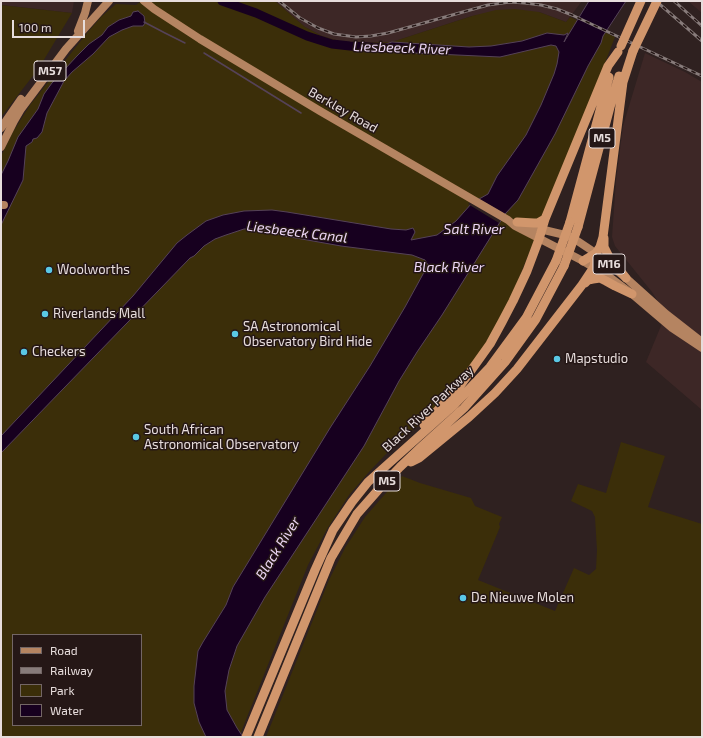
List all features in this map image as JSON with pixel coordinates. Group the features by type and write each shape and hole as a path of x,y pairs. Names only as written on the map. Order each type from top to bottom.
{"highway":[{"name":"Black River Parkway","path":"258,737 331,558 357,514 400,467 464,408 505,362 536,319 557,280 564,266 574,225 613,96 625,50 641,1"},
{"name":"Black River Parkway","path":"625,50 636,33 652,1"},
{"path":"368,482 375,470 424,426 460,386 490,344 527,271 545,219 608,66 625,50 657,1"},
{"path":"400,467 419,458 469,417 495,393 517,369 582,285 594,267 596,254 603,237 623,82 625,50"},
{"path":"510,220 538,223 545,219"},
{"name":"Black River Parkway","path":"247,736 333,530 368,482 454,405 490,367 526,318 574,225"},
{"path":"603,237 604,247 609,257 626,278"},
{"path":"583,261 596,254"},
{"path":"582,285 588,280 600,278 632,294"}],"main road":[{"path":"78,31 88,1"},
{"name":"M57","path":"1,128 22,98 104,1"},
{"name":"M57","path":"1,147 21,109 66,49 109,1"},
{"path":"92,20 111,4 118,1"},
{"path":"137,1 154,9"},
{"name":"Berkley Road","path":"144,1 200,39 320,111 457,191 510,220 515,226 540,234 612,278 669,326 702,348"},
{"name":"Berkley Road","path":"149,1 168,18"},
{"name":"Berkley Road","path":"540,234 559,233 573,238 626,278 666,314 702,342"}],"shaded area":[{"path":"1,1 74,1 72,13 1,5"},
{"path":"275,1 582,1 566,22 539,12 472,16 392,42 355,43 339,41 322,36 305,27"},
{"path":"688,1 702,1 702,13"},
{"path":"645,53 685,72 702,82 702,342 666,314 652,292 615,246 612,237 616,180 623,126"},
{"path":"663,321 702,348 702,410 646,362"}],"green space":[{"path":"141,1 275,1 305,27 322,36 339,41 355,43 392,42 472,16 496,10 515,9 539,12 566,22 570,17 615,37 517,283 504,312 487,342 468,369 442,401 368,473 349,495 327,529 308,565 239,737 1,737 1,156 13,132 30,105 87,33 101,17 116,4 136,5"},
{"path":"1,5 72,13 39,68 1,117"},
{"path":"621,442 665,456 648,507 702,524 702,737 266,737 329,580 345,548 365,517 402,476 420,483 471,498 475,506 502,517 499,524 500,527 478,580 555,611 574,568 589,575 596,569 597,550 595,517 592,511 571,501 578,484 606,493"}],"water":[{"path":"589,1 626,1 603,36 601,43 588,66 555,134 518,200 505,214 417,352 399,381 364,446 265,597 237,646 229,670 225,691 227,710 243,737 206,737 199,722 194,703 194,686 198,651 226,605 233,587 405,307 428,265 425,260 412,255 341,246 285,236 264,230 244,229 215,239 190,258 1,453 1,436 133,296 177,243 206,221 223,215 244,211 272,210 391,229 406,230 413,228 415,232 411,240 437,235 456,221 472,203 488,194 497,176 526,135 554,74 559,52 556,46 551,45 500,57 393,52 376,47 392,42 469,47 491,46 522,41 547,33 564,35 568,33 564,42"},
{"path":"138,11 144,16 145,23 143,26 133,26 109,37 64,81 47,113 42,132 37,138 33,139 32,142 26,146 23,180 1,225 1,175 18,137 38,109 44,94 77,56 89,44 102,35 108,27 119,20 131,16 133,12"}],"pier":[{"path":"478,198 505,214 499,223 468,204"}],"waterway":[{"name":"Liesbeeck River","path":"222,1 256,13 307,36 332,44 387,48"},
{"path":"144,22 185,43"},
{"path":"204,53 301,113"}],"railway":[{"path":"279,1 300,18 318,28 334,34 356,37 388,33 488,5 510,2 541,5 572,15 702,76"},
{"path":"656,1 702,41"},
{"path":"674,1 702,26"}],"place":[{"name":"Woolworths","path":"49,270"},
{"name":"Riverlands Mall","path":"45,314"},
{"name":"SA Astronomical Observatory Bird Hide","path":"235,334"},
{"name":"Checkers","path":"24,352"},
{"name":"Mapstudio","path":"557,359"},
{"name":"South African Astronomical Observatory","path":"136,437"},
{"name":"De Nieuwe Molen","path":"463,598"}],"water label":[{"name":"Salt River","path":"474,229"},
{"name":"Liesbeeck Canal","path":"297,232"},
{"name":"Black River","path":"449,267"},
{"name":"Black River","path":"278,548"}]}
